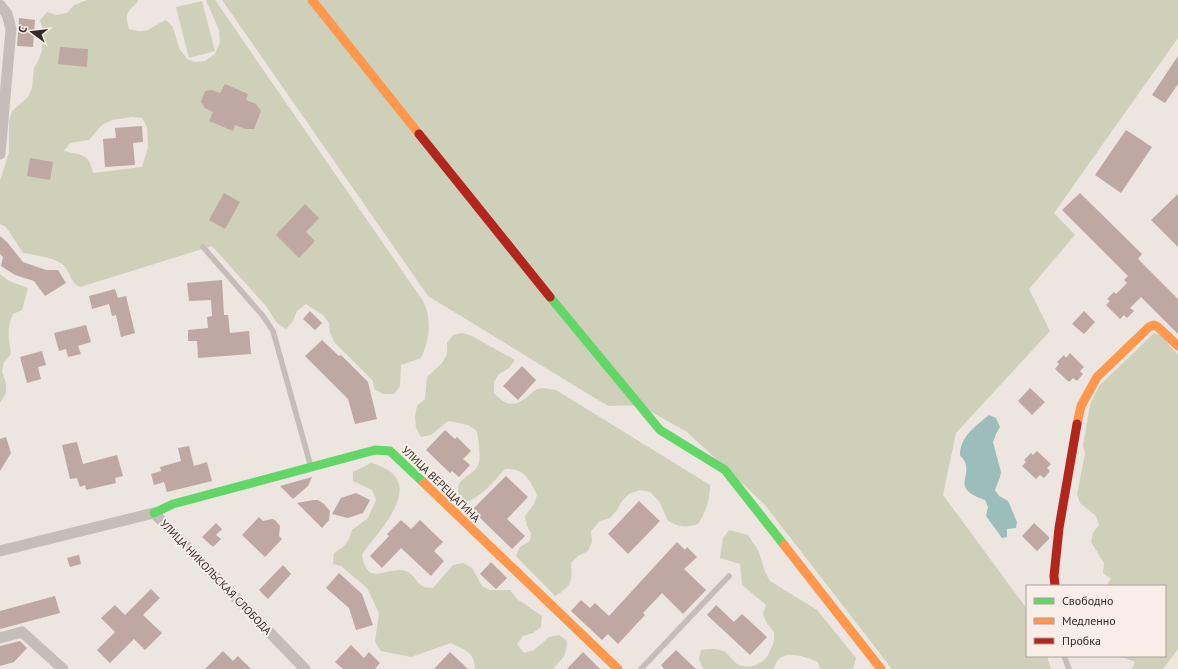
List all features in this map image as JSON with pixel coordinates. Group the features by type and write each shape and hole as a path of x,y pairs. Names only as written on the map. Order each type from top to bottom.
{"street":[{"path":"312,0 585,341 660,430 725,470 881,669"},
{"path":"0,5 7,14 11,30 0,154"},
{"path":"1055,585 1054,576 1059,528 1072,451 1082,406 1096,377 1154,325 1178,346"},
{"name":"УЛИЦА ВЕРЕЩАГИНА","path":"154,513 173,504 375,450 390,451 618,669"},
{"name":"УЛИЦА НИКОЛЬСКАЯ СЛОБОДА","path":"0,551 154,513 305,669"},
{"path":"0,638 22,632 63,669"}],"lane":[{"path":"203,247 263,316 273,331 311,467"},
{"path":"641,669 729,576"},
{"path":"1064,657 1069,669"}],"green space":[{"path":"87,0 138,0 127,14 129,29 145,31 166,20 173,27 179,48 187,59 195,62 205,61 215,54 220,42 219,30 206,0 215,0 423,301 429,322 428,336 424,351 421,358 401,365 400,386 394,394 383,394 374,389 373,381 335,343 330,333 329,323 323,315 306,304 297,311 293,321 286,329 277,323 266,306 212,246 80,287 73,281 65,267 57,261 46,257 23,253 6,227 0,224 0,181 9,152 9,121 12,111 28,97 32,88 34,68 42,50 43,30 40,20 47,12 56,15 67,13 74,5","holes":["132,117 142,118 147,127 148,147 142,167 93,173 87,158 64,151 70,143 89,140 102,125 112,120"]},
{"path":"222,0 1178,0 1178,38 1054,213 1075,235 1029,289 1050,331 956,433 943,495 1026,608 1026,657 1047,657 1051,669 892,669 765,505 687,432 639,405 608,406 428,296"},
{"path":"202,1 215,51 189,58 176,7"},
{"path":"0,274 9,281 28,288 22,310 13,314 9,324 11,354 4,362 2,372 6,383 6,393 0,403"},
{"path":"462,333 472,336 515,360 508,369 499,374 494,382 494,393 502,400 509,404 513,404 522,400 539,388 556,390 710,485 707,505 698,524 683,526 676,525 668,521 659,501 650,492 640,490 629,494 610,518 600,521 591,531 592,542 588,551 578,556 571,563 572,574 570,583 565,590 555,596 516,556 520,547 530,541 531,533 527,526 525,516 534,504 537,495 529,479 517,470 505,469 481,494 462,503 458,487 460,482 477,468 480,459 477,431 468,425 448,421 431,435 421,437 416,428 415,416 417,406 425,399 427,377 442,363 447,354 447,343 453,335"},
{"path":"1154,333 1163,336 1178,355 1178,649 1163,669 1132,669 1135,662 1122,657 1166,657 1166,585 1107,585 1111,579 1103,573 1104,563 1091,542 1093,533 1099,525 1096,516 1080,503 1077,494 1085,454 1083,445 1090,405 1099,386"},
{"path":"371,463 388,470 397,480 400,491 390,517 362,554 365,565 369,571 374,574 380,574 401,570 410,573 419,584 424,587 433,588 453,565 463,563 472,568 482,586 490,590 510,590 517,599 542,616 541,627 533,633 523,636 517,644 524,653 534,650 549,637 559,635 567,641 565,654 553,669 475,669 471,655 451,643 411,657 381,651 375,642 379,613 367,588 341,566 333,564 334,553 343,547 349,539 352,530 368,518 376,500 372,490 353,481 353,472"},
{"path":"729,530 748,535 759,552 765,572 770,581 817,610 856,658 853,669 820,669 818,662 798,655 787,655 778,660 774,669 703,669 699,659 701,650 720,650 725,652 739,665 747,667 759,664 768,655 774,641 774,632 767,624 763,614 766,605 742,585 740,564 720,558 723,538"}],"water":[{"path":"989,415 996,418 1000,427 993,442 1001,472 995,490 999,496 1008,501 1017,522 1016,528 1007,529 1007,537 1002,538 986,516 988,507 985,500 972,494 965,487 966,465 960,455 963,442 966,437 974,427"}],"building":[{"path":"19,18 35,20 33,47 17,46"},
{"path":"60,47 88,49 87,67 58,64"},
{"path":"1178,56 1178,84 1165,103 1152,95"},
{"path":"225,84 248,94 246,100 256,104 261,111 254,129 245,129 235,125 233,131 209,121 213,112 205,108 201,102 205,91 212,90 220,93"},
{"path":"142,126 143,142 133,143 135,165 105,167 103,139 116,138 115,128"},
{"path":"1126,130 1152,147 1121,193 1095,175"},
{"path":"30,158 53,162 50,180 27,176"},
{"path":"224,193 240,202 225,229 209,220"},
{"path":"1080,193 1142,254 1138,259 1178,299 1178,334 1141,297 1130,308 1134,311 1127,318 1124,315 1120,319 1106,305 1110,301 1107,299 1114,292 1116,294 1127,283 1124,280 1128,276 1062,210"},
{"path":"1178,194 1178,247 1151,220"},
{"path":"305,204 319,218 306,232 315,241 299,258 276,235"},
{"path":"0,236 7,242 23,262 46,270 58,270 66,283 45,296 34,281 15,275 1,266 3,257 0,254"},
{"path":"222,280 224,315 228,315 230,333 249,331 251,354 198,358 197,341 188,341 188,330 208,328 207,317 212,316 211,300 189,301 187,283"},
{"path":"115,289 118,298 126,296 135,333 121,337 116,315 112,316 109,304 92,309 89,296"},
{"path":"310,311 322,323 315,330 303,319"},
{"path":"1084,311 1095,322 1084,334 1072,324"},
{"path":"86,325 91,342 78,346 81,354 68,357 66,349 59,351 54,333"},
{"path":"322,340 339,356 341,355 368,382 377,419 355,424 348,399 305,356"},
{"path":"42,351 46,365 38,367 41,379 27,383 20,357"},
{"path":"1070,353 1084,367 1080,371 1083,374 1077,381 1073,378 1069,382 1055,369 1059,364 1057,362 1064,355 1066,358"},
{"path":"522,366 536,380 518,400 503,386"},
{"path":"1030,388 1045,402 1032,415 1018,401"},
{"path":"445,430 455,439 457,437 471,451 463,459 470,465 459,477 452,471 450,473 426,450"},
{"path":"6,437 11,453 0,471 0,439"},
{"path":"77,442 83,464 117,455 123,476 115,478 116,483 86,490 85,485 80,487 77,478 70,479 62,445"},
{"path":"189,446 194,466 207,462 212,481 167,492 164,482 154,485 151,474 161,471 160,467 181,461 178,448"},
{"path":"1037,451 1051,464 1047,468 1050,471 1044,478 1040,475 1036,479 1022,466 1026,462 1024,460 1031,453 1033,455"},
{"path":"506,476 528,497 507,519 525,536 512,549 472,510"},
{"path":"312,477 308,486 293,499 280,486"},
{"path":"356,493 370,500 363,513 348,518 332,514 341,498"},
{"path":"318,500 330,511 329,520 322,528 297,503"},
{"path":"639,501 660,521 628,554 608,534"},
{"path":"259,517 263,521 272,519 275,520 280,526 279,536 282,539 265,557 242,535"},
{"path":"401,520 411,529 420,520 443,542 434,551 444,561 431,576 401,548 382,568 370,556 389,536 387,534"},
{"path":"216,523 222,529 216,535 221,539 213,547 202,537"},
{"path":"1034,523 1049,537 1049,539 1037,551 1022,536"},
{"path":"677,542 685,550 687,547 697,557 684,569 706,590 683,614 662,593 643,613 645,615 618,644 608,634 602,640 571,611 581,600 590,608 595,603 609,616"},
{"path":"79,555 81,564 70,567 67,558"},
{"path":"491,562 507,578 496,589 480,574"},
{"path":"283,565 291,574 268,599 259,590"},
{"path":"339,573 362,594 373,625 356,630 349,608 326,588"},
{"path":"151,589 160,598 143,615 162,633 145,650 134,639 110,663 97,650 115,632 101,618 115,605 125,615"},
{"path":"55,596 60,613 0,629 0,611"},
{"path":"716,605 734,622 742,614 767,637 750,655 707,615"},
{"path":"20,641 27,648 14,662 0,666 0,646"},
{"path":"351,645 364,658 369,652 380,663 375,669 343,669 335,662"},
{"path":"676,650 696,669 664,669 661,665"},
{"path":"223,651 233,661 238,656 251,669 205,669"},
{"path":"450,652 468,669 434,669"},
{"path":"583,652 600,669 567,669"}],"traffic: fast":[{"path":"550,297 660,430 725,470 784,545"},
{"path":"154,513 173,504 375,450 390,451 424,483"}],"traffic: slow":[{"path":"312,0 419,134"},
{"path":"1077,424 1081,406 1097,377 1149,327 1154,325 1158,327 1178,346"},
{"path":"424,483 618,669"},
{"path":"784,545 881,669"}],"traffic: jam":[{"path":"419,134 550,297"},
{"path":"1055,585 1054,576 1059,528 1077,424"}]}
